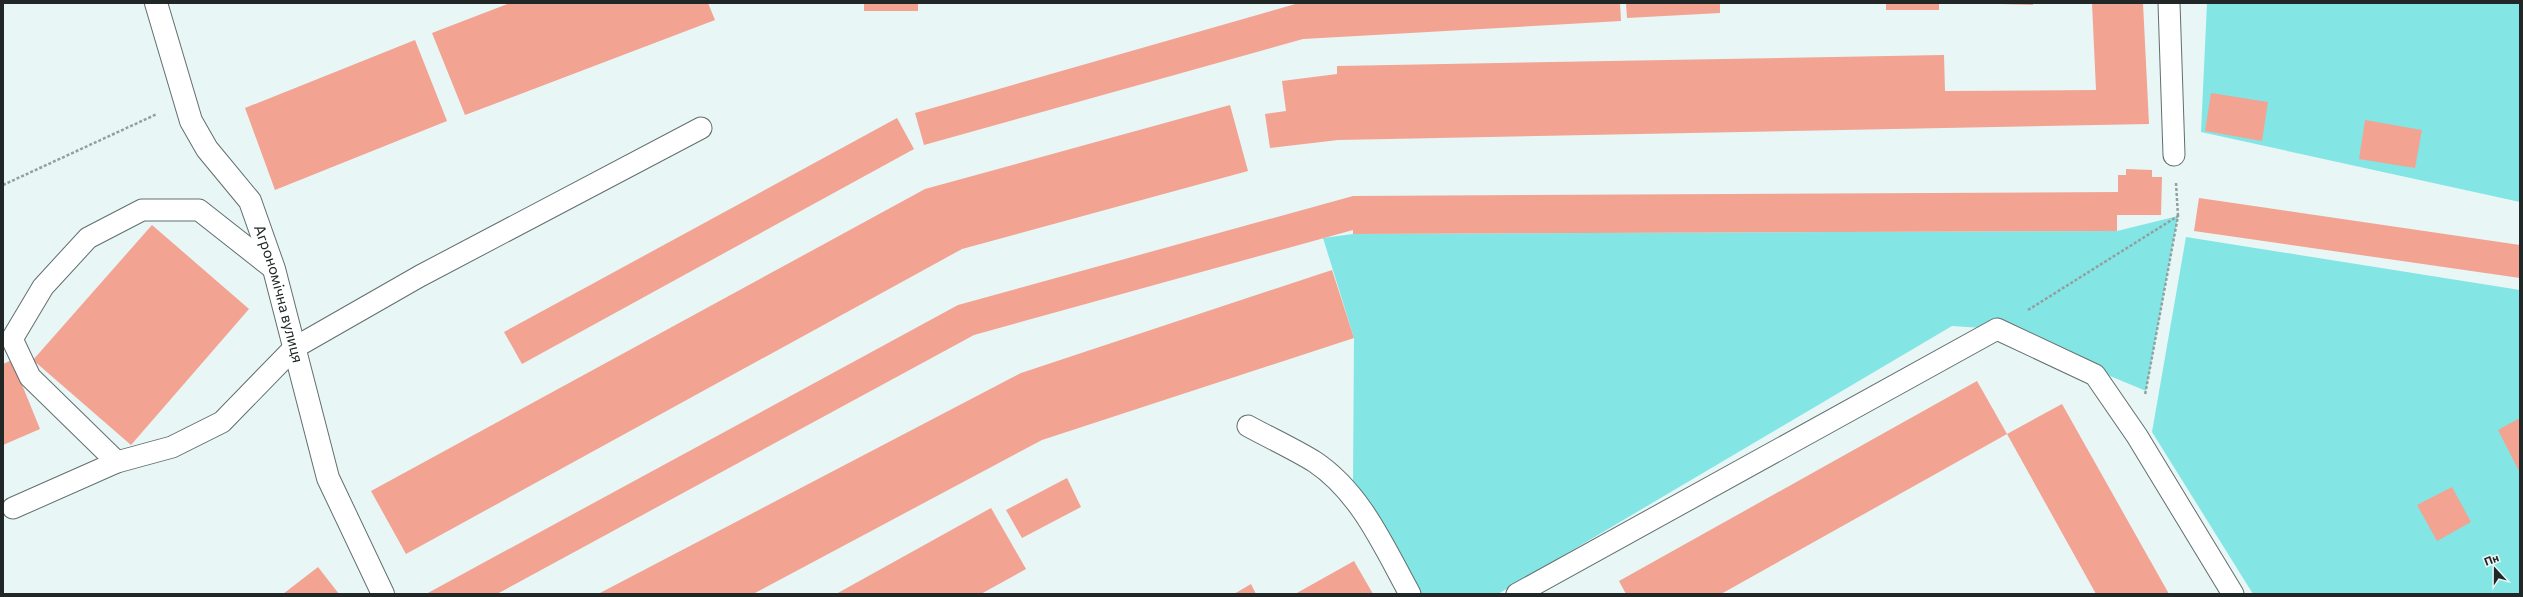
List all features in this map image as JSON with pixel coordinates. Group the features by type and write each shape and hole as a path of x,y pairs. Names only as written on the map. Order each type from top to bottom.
{"street":[{"name":"Агрономічна вулиця","path":"156,3 191,121 207,149 250,201 274,270 328,478 384,594"}],"lane":[{"path":"2168,3 2174,155"},
{"path":"14,508 117,462 172,447 222,422 294,348 420,276 701,128"},
{"path":"117,462 30,377 12,339 43,287 88,238 142,210 199,210 274,270"},
{"path":"1517,594 1997,329 2095,375 2137,436 2233,594"},
{"path":"1248,426 1315,463 1343,485 1370,521 1410,594"}],"path":[{"path":"3,185 184,101"},
{"path":"1997,329 2178,216 2137,436"}],"shaded area":[{"path":"2207,3 2520,3 2520,202 2201,132"},
{"path":"2178,216 2146,391 1997,329 1952,326 1498,594 1419,594 1380,518 1353,481 1354,338 1323,238 1353,234 2117,231"},
{"path":"2186,237 2520,290 2520,594 2253,594 2152,432"}],"building":[{"path":"510,3 708,3 715,20 465,115 432,33"},
{"path":"864,3 918,3 918,11 864,11"},
{"path":"1299,3 1620,3 1621,21 1303,39 924,145 915,113"},
{"path":"1626,3 1720,3 1720,13 1627,18"},
{"path":"1886,3 1939,3 1939,10 1886,10"},
{"path":"2033,3 2033,5 2000,4"},
{"path":"2092,3 2143,3 2149,124 1338,140 1270,148 1265,114 1286,111 1282,81 1337,74 1337,66 1944,55 1945,91 2096,90"},
{"path":"415,40 447,121 275,190 245,108"},
{"path":"2211,93 2268,102 2262,141 2205,131"},
{"path":"1230,105 1248,171 962,249 406,554 371,491 925,189"},
{"path":"897,118 914,149 522,364 504,332"},
{"path":"2365,120 2422,130 2415,168 2359,159"},
{"path":"2126,169 2152,170 2152,177 2162,177 2161,215 2117,215 2117,231 1353,234 1353,230 974,335 497,594 426,594 958,305 1353,196 2118,192 2118,175 2126,175"},
{"path":"2199,198 2520,245 2520,278 2194,231"},
{"path":"152,225 249,309 131,445 33,360"},
{"path":"1332,270 1354,338 1042,440 753,594 598,594 1021,373"},
{"path":"12,360 40,429 3,445 3,364"},
{"path":"1977,381 2007,434 1721,594 1626,594 1619,581"},
{"path":"2062,404 2169,594 2096,594 2007,434"},
{"path":"2520,418 2520,473 2498,430"},
{"path":"1067,478 1081,507 1022,538 1006,510"},
{"path":"2452,487 2471,522 2437,541 2417,505"},
{"path":"991,508 1026,569 981,594 836,594"},
{"path":"1354,561 1373,594 1295,594"},
{"path":"318,567 339,594 283,594"},
{"path":"1251,584 1256,594 1234,594"}]}
